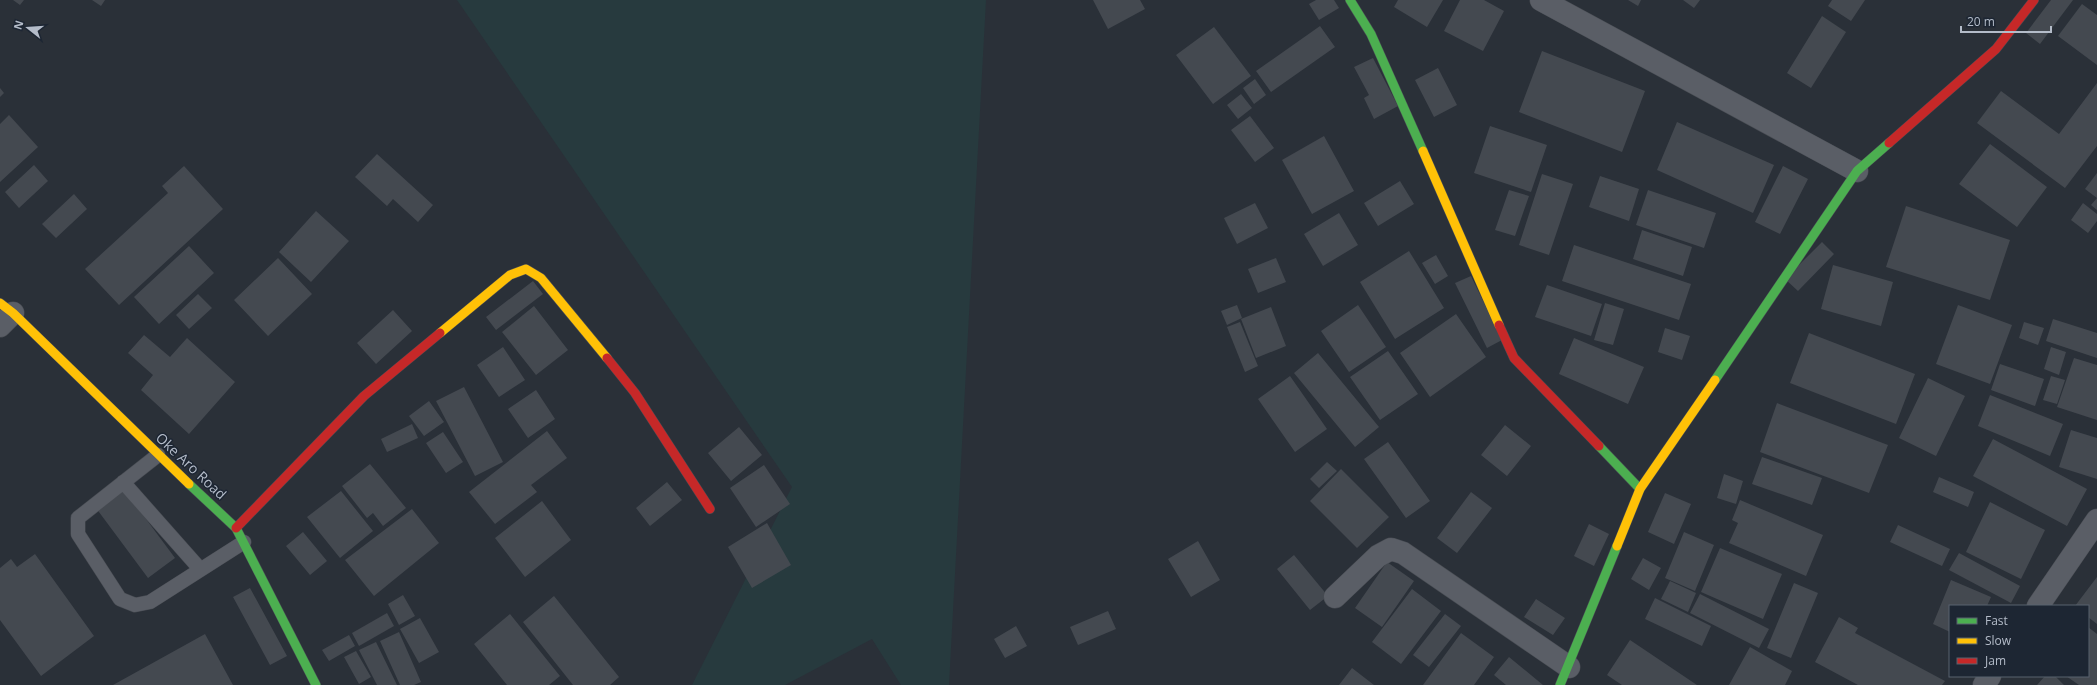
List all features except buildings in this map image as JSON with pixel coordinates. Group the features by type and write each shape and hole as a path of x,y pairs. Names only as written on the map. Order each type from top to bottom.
{"street":[{"path":"1350,0 1374,42 1514,358 1640,489"},
{"path":"1541,0 1857,171"},
{"path":"1335,597 1378,556 1391,549 1403,553 1565,676 1640,489 1857,171 1996,49 2034,0"},
{"path":"236,528 364,396 510,274 526,269 541,278 634,393 710,509"},
{"name":"Oke Aro Road","path":"4,314 236,528 316,685"},
{"path":"2039,605 2097,520"}],"lane":[{"path":"158,455 78,518 78,534 120,599 135,605 150,602 244,542"},
{"path":"123,482 200,569"}],"green space":[{"path":"457,0 986,0 949,685 901,685 872,639 785,685 692,685 792,487"}],"traffic: fast":[{"path":"1350,0 1371,34 1423,151"},
{"path":"1715,380 1857,171 1889,143"},
{"path":"1599,446 1640,489"},
{"path":"189,484 236,528 316,685"},
{"path":"1560,685 1617,546"}],"traffic: slow":[{"path":"1423,151 1499,325"},
{"path":"440,333 510,275 526,269 541,278 607,358"},
{"path":"0,303 13,313 189,484"},
{"path":"1617,546 1640,489 1715,380"}],"traffic: jam":[{"path":"1889,143 1996,49 2034,0"},
{"path":"1499,325 1514,358 1599,446"},
{"path":"236,528 364,396 440,333"},
{"path":"607,358 635,393 710,509"}]}
